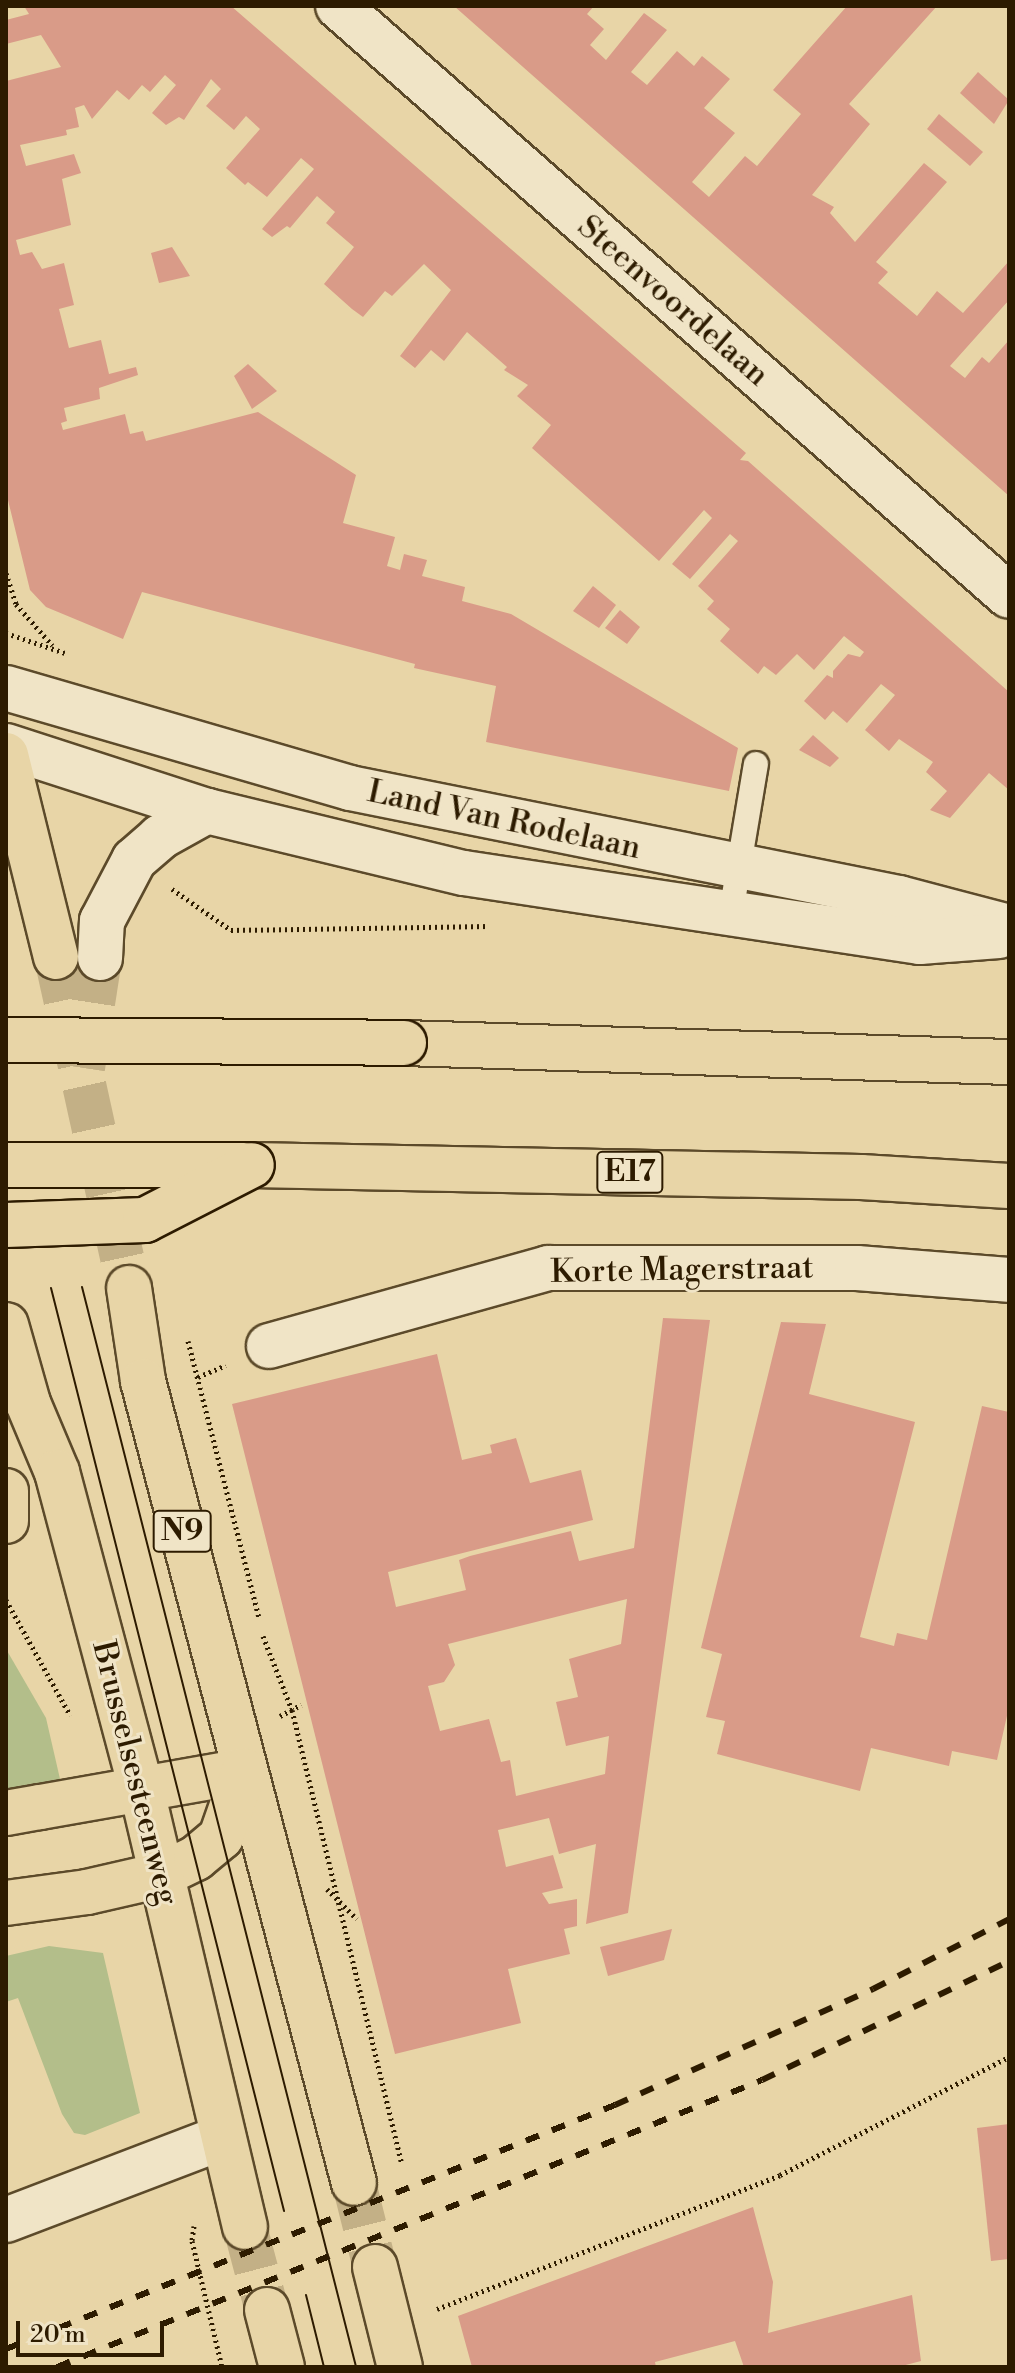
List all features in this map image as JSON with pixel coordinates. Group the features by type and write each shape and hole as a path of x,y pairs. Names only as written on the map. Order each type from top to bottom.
{"main road":[{"path":"6,755 56,957"},
{"path":"6,1040 452,1044 1009,1062"},
{"name":"E17","path":"6,1165 252,1165 861,1177 1009,1186"},
{"path":"6,1225 145,1220 252,1165"},
{"name":"N9","path":"129,1288 143,1381 354,2183"},
{"name":"Brusselsesteenweg","path":"6,1325 28,1403 57,1472 141,1787 221,2138 245,2227"},
{"path":"6,1491 6,1521"},
{"path":"6,1903 87,1892 161,1875 196,1858 221,1837 244,1771 23,1810"},
{"path":"375,2267 400,2367"},
{"path":"267,2310 282,2367"}],"street":[{"name":"Steenvoordelaan","path":"338,6 1009,596"},
{"name":"Land Van Rodelaan","path":"6,688 350,788 899,898 1009,927"},
{"name":"Land Van Rodelaan","path":"6,746 207,811 464,873 920,942 1009,935"},
{"path":"100,958 102,921 134,860 160,837 207,811"},
{"name":"Korte Magerstraat","path":"269,1346 548,1268 857,1268 1009,1280"},
{"path":"6,2220 221,2138"}],"lane":[{"path":"731,913 756,764"}],"path":[{"path":"6,573 16,604 53,646 72,658"},
{"path":"6,633 53,646"},
{"path":"178,893 231,930 482,929 495,924"},
{"path":"186,1333 264,1639 292,1710 402,2164"},
{"path":"6,1600 73,1720"},
{"path":"276,1718 301,1705"},
{"path":"320,1882 357,1919"},
{"path":"437,2309 780,2175 1009,2057"},
{"path":"195,2212 192,2241 222,2367"}],"green space":[{"path":"6,1649 46,1718 60,1779 6,1792"},
{"path":"49,1946 103,1953 140,2113 85,2135 74,2133 62,2114 18,1998 6,2002 6,1956"}],"building":[{"path":"24,6 231,6 746,453 740,460 748,461 1009,692 1009,790 989,773 950,818 930,810 947,791 926,772 933,762 899,739 889,751 865,730 895,695 881,684 847,723 833,711 825,720 804,701 827,675 833,678 833,671 848,654 860,657 864,652 844,636 814,670 797,654 776,675 764,666 758,674 720,641 730,629 707,609 714,601 698,586 738,541 730,534 690,579 672,564 712,518 704,510 659,561 532,448 551,425 517,396 528,385 504,370 507,367 467,332 444,361 431,350 415,368 400,356 451,290 424,264 392,296 385,291 363,317 352,309 324,284 354,247 326,223 335,212 317,196 290,228 287,226 272,237 262,229 314,169 301,158 267,197 248,182 245,185 226,168 260,129 246,116 234,130 206,106 221,89 211,79 184,120 179,117 166,125 152,113 176,85 165,75 150,92 142,85 129,100 117,90 92,119 84,105 75,108 79,127 66,130 67,135 20,145 26,166 74,154 81,173 62,179 71,225 16,240 20,255 32,252 42,269 64,263 74,305 59,309 69,348 101,340 109,374 136,367 138,375 99,388 100,399 64,408 67,421 61,423 63,430 125,414 130,434 143,431 146,441 258,412 356,475 343,523 395,537 387,566 400,570 404,554 427,560 422,576 465,587 462,601 511,614 738,748 729,791 486,742 496,686 414,668 415,664 142,592 123,639 46,607 30,590 6,492 6,81 61,67 41,35 6,44 6,20 29,14"},
{"path":"454,6 594,6 587,14 604,29 590,45 606,60 644,13 667,30 631,72 647,85 677,51 694,66 702,56 730,79 704,108 735,133 692,182 709,197 745,156 757,166 801,114 773,90 847,6 937,6 849,104 870,124 812,195 834,207 830,213 855,242 924,163 947,182 876,262 888,272 878,283 917,316 937,291 963,313 1009,261 1009,300 950,366 965,378 982,357 989,363 1009,340 1009,496"},
{"path":"978,72 1009,100 994,124 960,93"},
{"path":"939,114 983,152 970,166 927,129"},
{"path":"172,247 190,276 159,283 151,253"},
{"path":"248,364 277,391 252,409 234,376"},
{"path":"593,586 616,605 599,628 573,611"},
{"path":"620,610 640,627 627,644 605,628"},
{"path":"813,735 839,758 830,767 799,750"},
{"path":"663,1318 710,1320 628,1913 586,1924 596,1844 559,1854 549,1818 498,1830 506,1867 553,1855 563,1888 542,1893 549,1904 577,1899 577,1926 564,1929 570,1954 508,1969 521,2023 395,2054 232,1404 437,1354 462,1460 492,1453 490,1445 516,1438 530,1483 581,1470 593,1520 388,1572 396,1607 466,1590 459,1560 470,1556 571,1531 579,1561 634,1548","holes":["627,1599 621,1644 569,1659 578,1697 556,1702 566,1746 609,1736 605,1774 516,1796 510,1760 501,1762 489,1719 440,1731 428,1686 444,1682 455,1665 448,1644"]},
{"path":"781,1322 826,1324 809,1394 915,1422 860,1637 894,1646 897,1633 927,1640 982,1406 1009,1412 1009,1707 997,1760 952,1751 949,1766 871,1748 860,1791 717,1754 725,1721 706,1717 722,1654 701,1648"},
{"path":"672,1929 664,1960 608,1976 600,1947"},
{"path":"1009,2124 1009,2259 991,2261 977,2128"},
{"path":"753,2207 773,2282 768,2333 912,2295 921,2361 898,2367 744,2367 735,2341 655,2362 656,2367 472,2367 458,2316"}],"tunnel":[{"path":"56,957 129,1288"},
{"path":"83,1068 100,958"},
{"path":"354,2183 375,2267"},
{"path":"245,2227 267,2310"}],"tram line":[{"path":"82,1287 356,2367"},
{"path":"51,1288 284,2211"},
{"path":"306,2295 324,2367"}],"railway":[{"path":"6,2349 615,2105 873,1989 1009,1919"},
{"path":"57,2367 762,2080 1009,1961"}]}
